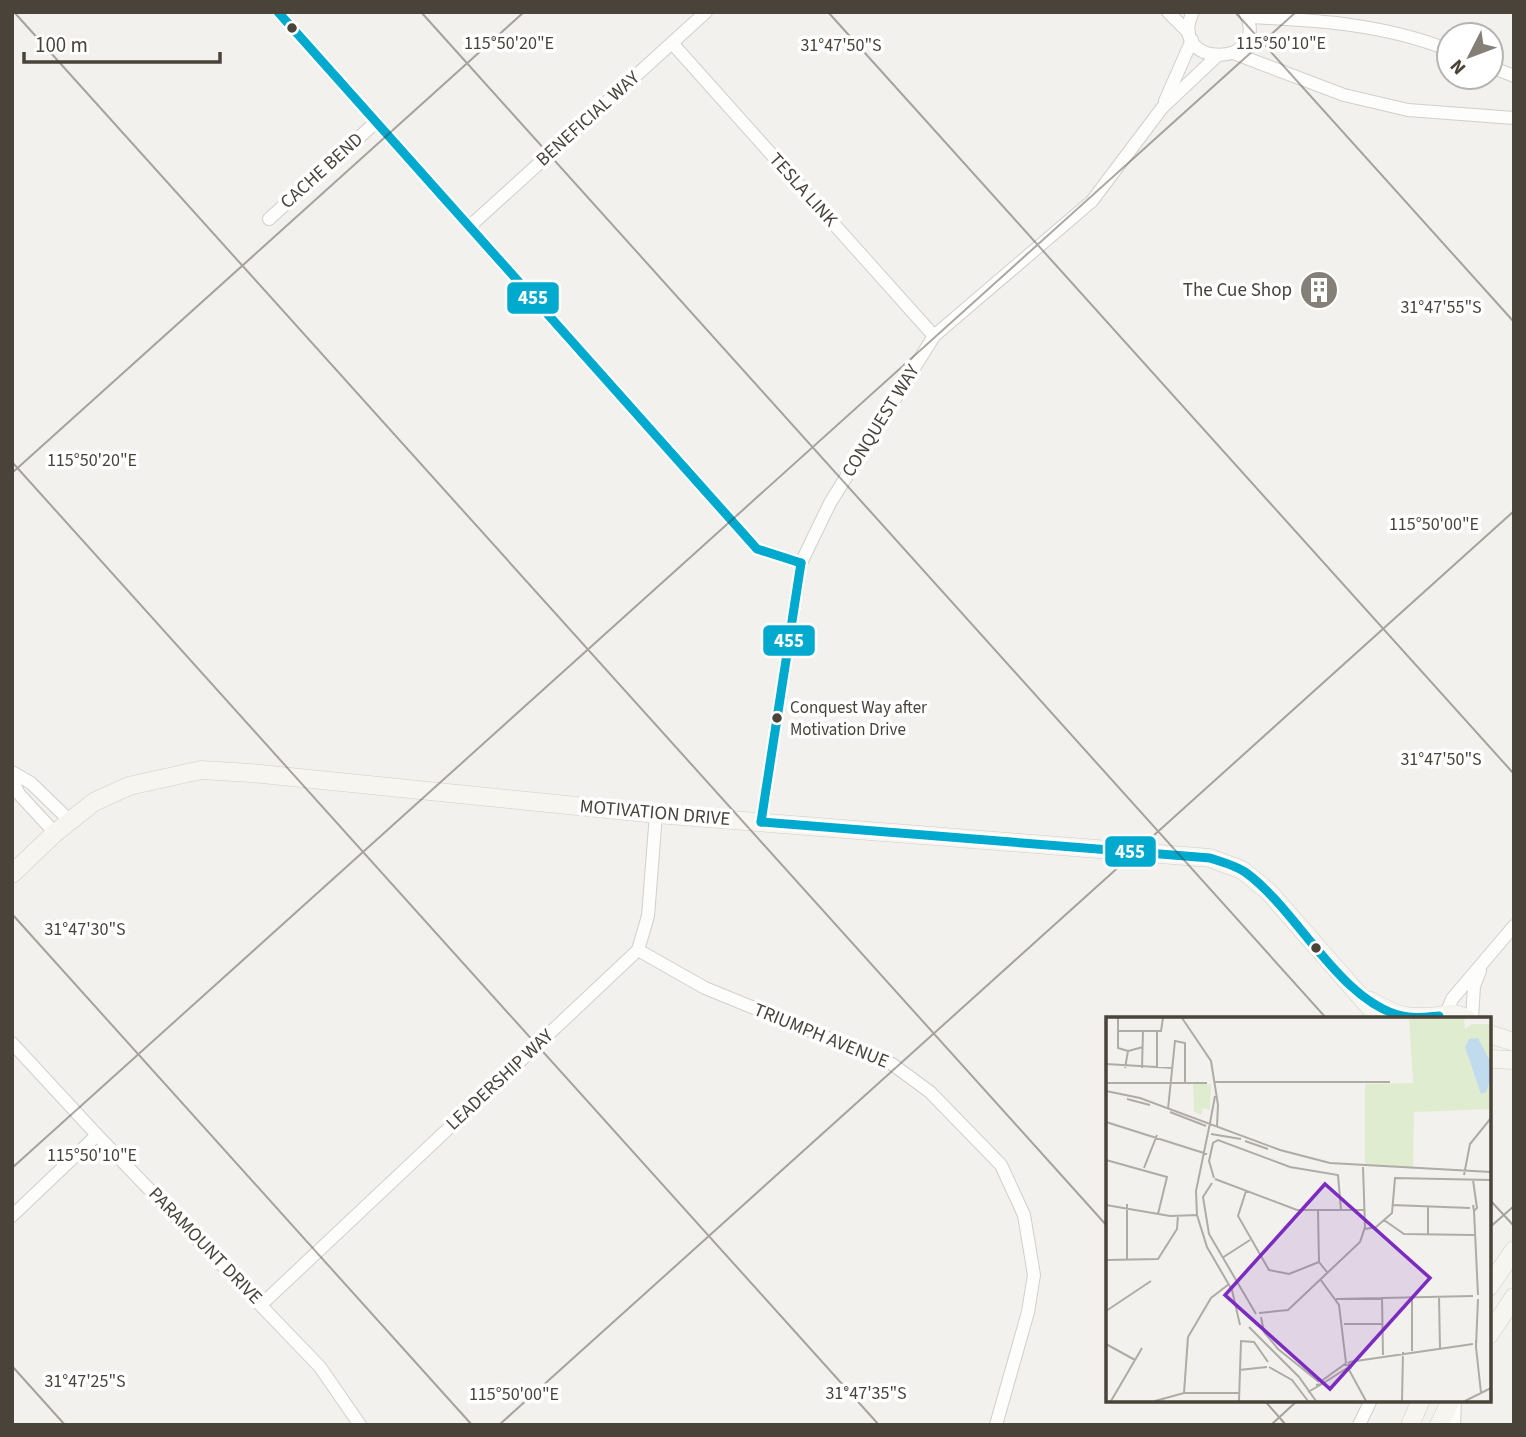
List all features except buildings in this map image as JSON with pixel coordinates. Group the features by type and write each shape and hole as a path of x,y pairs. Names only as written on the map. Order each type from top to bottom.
{"street":[{"path":"278,12 757,549 802,563"},
{"name":"BENEFICIAL WAY","path":"470,226 706,12"},
{"path":"1168,12 1206,54 1216,57 1233,53 1245,42 1249,25 1246,15 1354,24 1435,45"},
{"name":"CONQUEST WAY","path":"1162,108 1191,36 1189,25 1193,12"},
{"name":"TESLA LINK","path":"672,43 933,336"},
{"path":"1233,53 1344,95 1408,110 1514,118"},
{"name":"CONQUEST WAY","path":"761,822 802,563 830,503 933,336 1092,201 1162,108 1216,57"},
{"name":"CACHE BEND","path":"269,219 376,122"},
{"name":"MOTIVATION DRIVE","path":"12,874 55,833 94,802 129,786 201,770 656,814 1210,858 1242,870 1269,892 1378,1017"},
{"path":"12,772 32,783 70,821"},
{"path":"12,780 19,794 55,833"},
{"path":"638,950 648,916 656,814"},
{"path":"1440,1016 1514,926"},
{"name":"LEADERSHIP WAY","path":"262,1304 638,950"},
{"name":"TRIUMPH AVENUE","path":"638,950 705,988 892,1064 930,1091 1002,1164 1024,1215 1034,1275 1028,1312 996,1425"},
{"path":"1470,1017 1474,986 1483,964"},
{"name":"MOTIVATION DRIVE","path":"1359,994 1406,1017"},
{"name":"MOTIVATION DRIVE","path":"1440,1016 1466,1017"},
{"path":"1491,1035 1514,1042"},
{"name":"PARAMOUNT DRIVE","path":"12,1044 320,1367 360,1425"},
{"path":"1491,1059 1514,1060"},
{"path":"12,1216 97,1135"},
{"path":"1491,1284 1514,1250"},
{"path":"1491,1332 1514,1297"},
{"path":"1359,1425 1370,1402"},
{"path":"1410,1425 1420,1402"},
{"path":"1438,1425 1452,1402"},
{"path":"1453,1402 1454,1425"}],"transit line":[{"name":"455","path":"278,12 757,549 801,563"},
{"name":"455","path":"761,822 801,563"},
{"name":"455","path":"761,822 1210,858 1245,872 1264,888 1338,974 1358,992 1379,1007 1407,1017"},
{"name":"455","path":"1430,1017 1439,1016"}],"place":[{"name":"The Cue Shop","path":"1319,290"},
{"name":"Conquest Way after Motivation Drive","path":"777,718"}]}
